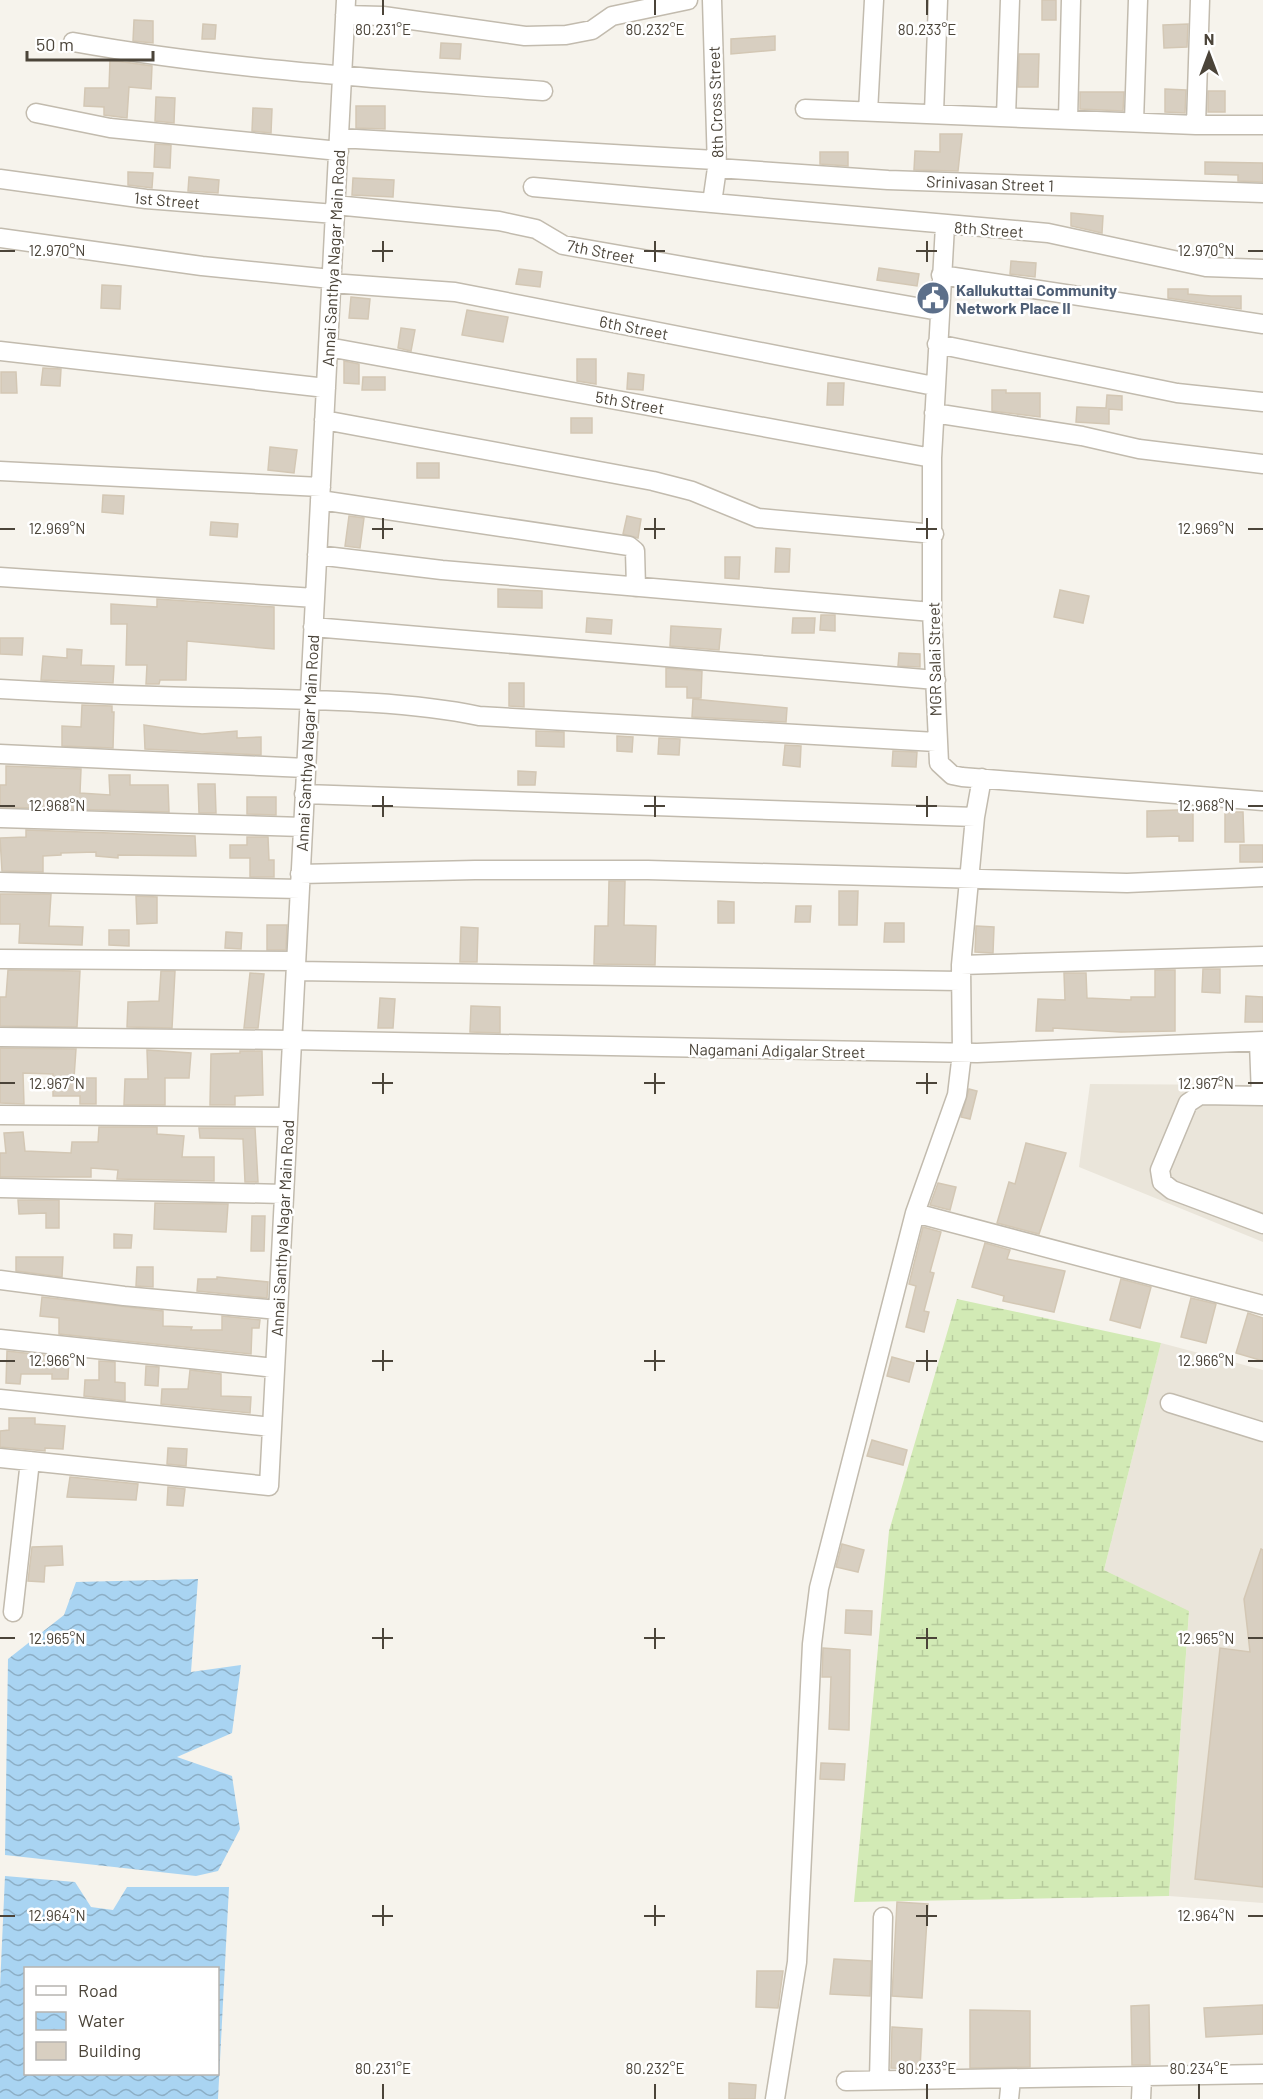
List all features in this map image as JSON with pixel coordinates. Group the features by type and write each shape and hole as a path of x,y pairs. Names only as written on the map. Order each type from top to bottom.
{"street":[{"path":"346,7 383,16 525,36 566,35 592,30 611,8 688,0"},
{"name":"8th Cross Street","path":"712,0 716,164 712,203"},
{"path":"868,112 874,0"},
{"path":"934,113 938,0"},
{"path":"1006,117 1010,0"},
{"path":"1068,120 1071,0"},
{"path":"1134,122 1138,0"},
{"path":"1196,125 1200,0"},
{"name":"Annai Santhya Nagar Main Road","path":"30,1461 269,1486 346,7"},
{"path":"74,42 128,52 342,76 543,91"},
{"path":"805,109 1196,125 1263,125"},
{"name":"Srinivasan Street 1","path":"36,113 110,128 339,144 716,164 888,180 1263,193"},
{"name":"1st Street","path":"0,179 146,199 335,210"},
{"name":"8th Street","path":"533,186 945,226 1048,233 1206,267 1263,269"},
{"name":"7th Street","path":"335,210 499,221 536,229 563,245 939,311"},
{"name":"MGR Salai Street","path":"945,226 934,386 932,458 934,534 932,612 936,680 936,742 939,763 943,769 962,777 1263,801"},
{"name":"6th Street","path":"0,238 202,266 456,292 934,386"},
{"path":"941,275 1263,324"},
{"path":"937,344 1177,393 1263,402"},
{"name":"5th Street","path":"328,347 932,458"},
{"path":"0,351 326,388"},
{"path":"934,413 1082,436 1139,449 1263,464"},
{"path":"324,420 653,481 692,491 758,518 934,534"},
{"path":"0,471 320,494 628,546 634,551 636,586"},
{"path":"317,555 442,570 932,612"},
{"path":"0,577 315,598"},
{"path":"313,627 936,680"},
{"path":"0,689 116,696 309,700 455,711 479,716 936,742"},
{"path":"0,754 306,768"},
{"path":"775,2099 797,1962 812,1644 819,1588 915,1213 957,1095 962,1053 960,973 975,817 982,778"},
{"path":"304,794 975,817"},
{"path":"0,818 303,827"},
{"path":"0,882 300,882 475,870 648,870 1127,883 1263,877"},
{"path":"0,959 296,966 960,973 1263,956"},
{"name":"Nagamani Adigalar Street","path":"0,1037 292,1040 962,1053 1261,1042"},
{"path":"1261,1042 1262,1096 1200,1095 1188,1103 1160,1170 1162,1182 1172,1190 1263,1224"},
{"path":"0,1115 288,1117"},
{"path":"0,1188 284,1194"},
{"path":"915,1213 1263,1305"},
{"path":"0,1280 124,1296 278,1310"},
{"path":"0,1339 274,1368"},
{"path":"0,1399 272,1427"},
{"path":"1170,1403 1263,1431"},
{"path":"0,1458 30,1461 13,1612"},
{"path":"879,2080 883,1917"},
{"path":"846,2081 1263,2074"},
{"path":"1141,2099 1142,2077"},
{"path":"1009,2099 1011,2079"}],"shaded area":[{"path":"1090,1084 1263,1085 1263,1242 1079,1167"},
{"path":"1161,1343 1263,1370 1263,1903 1169,1896 1189,1612 1104,1570"}],"green space":[{"path":"957,1299 1161,1343 1104,1570 1189,1611 1169,1896 854,1902 889,1531"}],"water":[{"path":"198,1579 191,1672 241,1665 232,1733 177,1757 232,1776 240,1829 218,1871 196,1876 5,1855 8,1659 64,1615 76,1582"},
{"path":"5,1876 75,1882 91,1907 113,1910 127,1887 229,1887 218,2099 0,2099 0,1987"}],"building":[{"path":"1042,0 1056,0 1056,20 1042,20"},
{"path":"134,20 153,21 153,43 133,41"},
{"path":"203,24 216,25 215,39 202,39"},
{"path":"1188,24 1187,47 1164,48 1163,25"},
{"path":"775,36 775,50 731,54 731,39"},
{"path":"441,43 461,44 460,59 440,58"},
{"path":"1019,54 1039,54 1038,87 1018,87"},
{"path":"110,60 152,66 151,89 129,87 127,118 104,115 104,107 84,106 85,88 109,88"},
{"path":"1165,89 1186,90 1185,113 1165,112"},
{"path":"1208,91 1225,91 1225,112 1208,112"},
{"path":"1080,92 1124,92 1123,111 1080,109"},
{"path":"156,97 175,98 174,123 155,121"},
{"path":"356,106 385,106 385,129 356,128"},
{"path":"253,108 272,109 271,133 252,131"},
{"path":"940,134 962,134 958,171 914,170 915,151 940,152"},
{"path":"155,144 171,145 170,168 154,167"},
{"path":"820,152 848,152 848,166 820,164"},
{"path":"1205,162 1263,163 1263,182 1238,181 1238,175 1205,174"},
{"path":"128,172 153,173 152,188 128,185"},
{"path":"189,177 219,180 218,193 188,191"},
{"path":"353,178 394,180 393,197 352,195"},
{"path":"1071,213 1103,216 1102,233 1071,226"},
{"path":"1011,261 1036,263 1035,277 1010,274"},
{"path":"879,268 919,274 917,286 877,280"},
{"path":"519,269 542,272 540,287 516,284"},
{"path":"102,285 121,286 120,309 101,308"},
{"path":"1168,289 1188,289 1188,294 1241,296 1241,309 1168,298"},
{"path":"351,297 370,299 368,319 349,318"},
{"path":"467,310 508,317 503,342 462,335"},
{"path":"401,328 415,330 411,351 398,348"},
{"path":"577,359 596,359 596,384 577,381"},
{"path":"344,361 359,364 359,384 344,383"},
{"path":"43,368 61,369 60,386 41,385"},
{"path":"1,372 16,372 17,393 1,393"},
{"path":"628,373 644,375 643,390 627,389"},
{"path":"363,377 385,377 385,390 362,390"},
{"path":"828,383 844,383 843,405 827,405"},
{"path":"992,390 1006,390 1006,393 1040,393 1040,417 992,411"},
{"path":"1107,395 1122,396 1122,410 1109,409 1109,424 1076,422 1077,407 1106,408"},
{"path":"571,418 592,418 592,433 571,433"},
{"path":"270,447 297,450 294,473 268,470"},
{"path":"417,463 439,463 439,478 417,478"},
{"path":"103,495 124,496 123,514 102,512"},
{"path":"349,516 364,518 360,548 345,546"},
{"path":"627,516 641,519 638,538 623,534"},
{"path":"211,522 238,524 237,537 210,535"},
{"path":"776,548 790,549 789,572 775,572"},
{"path":"725,557 740,557 739,579 725,578"},
{"path":"498,589 542,591 542,608 498,607"},
{"path":"1060,590 1089,596 1083,623 1054,617"},
{"path":"157,599 274,607 274,649 187,641 186,680 160,680 159,684 146,684 147,665 126,665 127,624 111,624 111,604 157,607"},
{"path":"821,615 835,615 835,631 820,630"},
{"path":"587,618 612,620 611,634 586,632"},
{"path":"793,618 815,618 814,633 792,633"},
{"path":"671,626 721,629 719,650 670,646"},
{"path":"0,638 23,638 22,655 0,654"},
{"path":"67,649 82,650 81,665 114,666 113,683 41,680 43,656 67,658"},
{"path":"899,653 920,654 920,667 898,666"},
{"path":"666,668 702,671 701,698 687,698 687,687 666,687"},
{"path":"509,683 524,683 524,707 509,706"},
{"path":"693,699 787,708 786,722 692,717"},
{"path":"82,705 112,706 112,712 114,712 113,748 62,746 62,726 81,727"},
{"path":"144,725 202,734 237,731 237,738 261,737 261,755 145,749"},
{"path":"536,731 564,732 564,747 536,746"},
{"path":"617,736 633,737 632,752 617,751"},
{"path":"659,738 680,739 679,755 658,754"},
{"path":"785,745 801,746 800,767 783,765"},
{"path":"893,751 917,752 916,767 892,766"},
{"path":"6,766 81,769 80,793 110,795 109,775 130,775 130,785 168,785 169,812 0,807 0,785 6,785"},
{"path":"518,771 536,772 535,785 518,785"},
{"path":"198,784 215,784 216,813 199,813"},
{"path":"247,797 276,797 276,815 247,814"},
{"path":"1193,810 1193,841 1179,841 1179,836 1147,837 1147,811"},
{"path":"1225,812 1243,812 1244,842 1225,842"},
{"path":"26,830 195,836 196,856 118,855 118,858 96,856 96,852 61,853 61,855 43,856 43,872 2,871 0,838 26,837"},
{"path":"247,837 268,837 269,860 274,860 274,877 250,877 250,858 230,858 230,845 247,845"},
{"path":"1240,845 1263,845 1263,862 1240,862"},
{"path":"609,881 625,881 624,925 656,926 655,965 594,964 595,926 608,926"},
{"path":"839,891 858,891 857,925 839,925"},
{"path":"0,894 51,894 49,926 83,927 82,945 19,943 20,924 0,924"},
{"path":"136,896 157,897 157,923 137,924"},
{"path":"718,901 734,902 734,923 718,923"},
{"path":"796,906 811,906 810,922 795,922"},
{"path":"885,923 904,923 904,942 884,942"},
{"path":"267,925 287,925 286,950 267,950"},
{"path":"976,926 994,927 993,953 975,952"},
{"path":"461,927 478,928 477,962 460,962"},
{"path":"109,930 129,930 129,946 109,945"},
{"path":"226,932 242,933 241,949 225,948"},
{"path":"1203,969 1220,969 1220,993 1202,992"},
{"path":"8,970 80,971 77,1027 0,1026 0,997 6,997"},
{"path":"1155,970 1175,970 1175,1031 1121,1032 1053,1028 1053,1031 1036,1031 1038,999 1065,1000 1064,973 1086,973 1087,998 1131,1000 1131,997 1155,997"},
{"path":"161,971 175,971 172,1028 127,1027 128,1002 159,1001"},
{"path":"250,973 264,974 258,1028 244,1028"},
{"path":"1246,996 1263,997 1263,1022 1245,1022"},
{"path":"380,998 395,999 393,1028 378,1028"},
{"path":"471,1006 500,1007 500,1033 470,1032"},
{"path":"0,1048 76,1049 74,1078 96,1078 96,1104 80,1104 80,1096 53,1096 53,1074 23,1073 24,1104 0,1103"},
{"path":"147,1050 191,1053 189,1078 165,1078 165,1105 124,1105 125,1079 148,1079"},
{"path":"240,1051 262,1051 263,1095 235,1096 235,1105 210,1105 211,1054 240,1053"},
{"path":"969,1089 977,1091 970,1119 961,1117"},
{"path":"99,1127 157,1127 157,1134 184,1136 182,1157 214,1157 214,1181 117,1179 118,1170 91,1168 91,1177 0,1177 0,1153 6,1153 4,1133 23,1132 25,1151 71,1153 72,1142 98,1142"},
{"path":"199,1128 255,1128 258,1182 245,1182 243,1139 200,1138"},
{"path":"1026,1143 1066,1153 1039,1234 997,1223 1009,1182 1015,1184"},
{"path":"938,1183 956,1187 950,1210 930,1205"},
{"path":"18,1200 59,1200 59,1228 46,1228 46,1213 19,1214"},
{"path":"155,1203 228,1204 226,1232 154,1229"},
{"path":"252,1216 265,1216 264,1251 251,1251"},
{"path":"923,1227 941,1232 930,1272 934,1273 924,1311 929,1312 924,1332 906,1327 916,1286 909,1284"},
{"path":"114,1234 132,1235 131,1248 114,1248"},
{"path":"985,1243 1010,1250 1007,1259 1065,1271 1054,1312 1003,1301 1004,1296 972,1287"},
{"path":"16,1257 63,1257 62,1277 16,1271"},
{"path":"137,1267 153,1267 153,1287 136,1286"},
{"path":"217,1277 268,1282 267,1298 197,1291 198,1279 217,1279"},
{"path":"1121,1279 1151,1287 1140,1328 1110,1320"},
{"path":"42,1297 163,1311 163,1326 192,1327 191,1330 222,1330 222,1316 260,1320 259,1328 252,1328 251,1354 59,1334 59,1318 40,1316"},
{"path":"1191,1298 1216,1304 1206,1343 1181,1337"},
{"path":"1248,1313 1263,1318 1263,1361 1236,1353"},
{"path":"7,1351 69,1358 68,1379 52,1379 52,1374 21,1374 20,1384 6,1383"},
{"path":"892,1357 914,1363 909,1382 887,1376"},
{"path":"99,1361 115,1362 115,1382 125,1383 125,1401 84,1396 85,1380 99,1380"},
{"path":"146,1366 159,1367 158,1386 145,1385"},
{"path":"190,1370 221,1374 221,1396 251,1397 250,1413 161,1404 162,1389 188,1389"},
{"path":"9,1418 35,1418 35,1424 65,1426 63,1449 45,1448 45,1451 0,1447 0,1431 9,1430"},
{"path":"872,1440 907,1450 903,1465 867,1456"},
{"path":"168,1448 187,1449 186,1466 167,1464"},
{"path":"70,1477 138,1484 136,1500 67,1497"},
{"path":"168,1487 185,1489 183,1506 167,1505"},
{"path":"842,1544 864,1550 858,1572 836,1567"},
{"path":"62,1546 63,1565 45,1566 44,1582 28,1581 32,1547"},
{"path":"1261,1549 1263,1550 1263,1887 1195,1879 1220,1648 1250,1652 1244,1599"},
{"path":"846,1610 872,1611 871,1635 845,1633"},
{"path":"823,1648 850,1650 849,1730 829,1729 831,1677 822,1677"},
{"path":"821,1763 845,1764 844,1780 820,1779"},
{"path":"897,1902 928,1904 922,1998 892,1996"},
{"path":"834,1959 871,1961 870,1996 830,1994"},
{"path":"757,1971 783,1971 778,2008 756,2007"},
{"path":"1149,2005 1150,2065 1132,2065 1131,2006"},
{"path":"1263,2005 1263,2034 1206,2037 1204,2008"},
{"path":"970,2010 1030,2011 1030,2067 970,2068"},
{"path":"892,2027 922,2029 920,2069 891,2068"},
{"path":"729,2083 756,2085 755,2099 729,2099"}],"place":[{"name":"Kallukuttai Community Network Place II","path":"933,298"}]}
